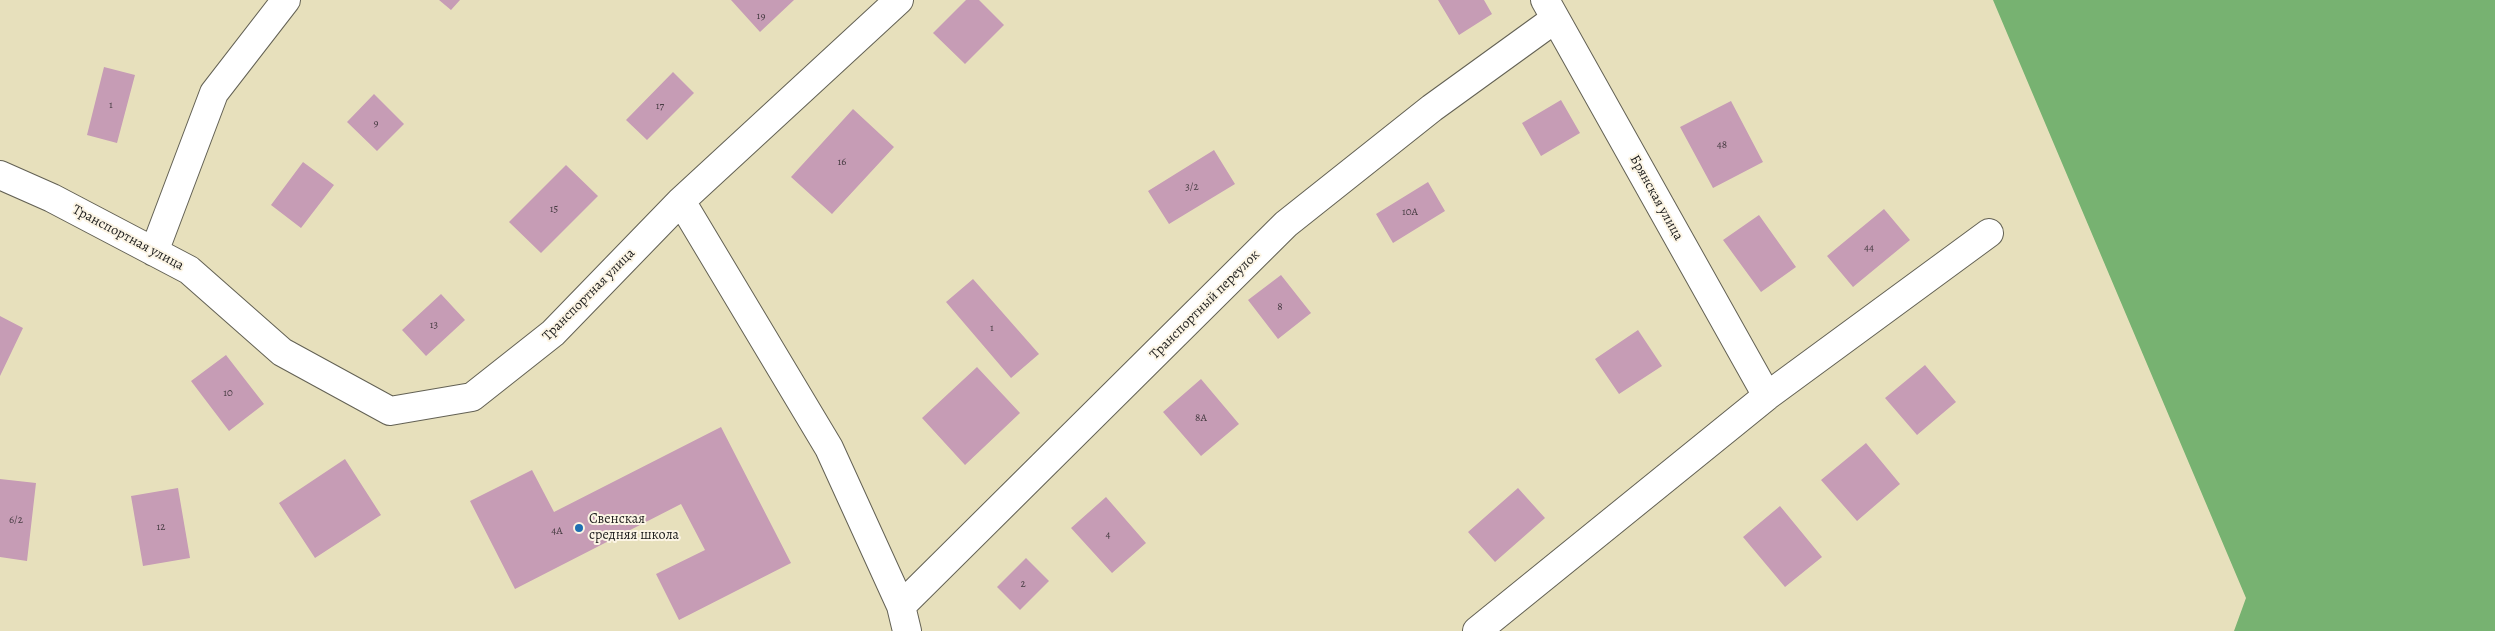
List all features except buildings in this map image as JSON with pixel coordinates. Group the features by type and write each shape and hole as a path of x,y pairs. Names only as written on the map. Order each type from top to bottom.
{"street":[{"path":"154,252 214,94 286,0"},
{"name":"Транспортная улица","path":"0,175 52,198 189,270 282,352 390,411 472,397 553,333 681,202 899,0"},
{"name":"Брянская улица","path":"1550,9 1768,396"},
{"name":"Транспортный переулок","path":"904,619 1286,224 1432,108 1550,9"},
{"path":"681,202 736,289 829,448 904,619"},
{"path":"1477,631 1768,396 1989,234"}],"green space":[{"path":"1993,0 2495,0 2495,631 2234,631 2246,598"}],"place":[{"name":"Свенская средняя школа","path":"579,528"}]}
